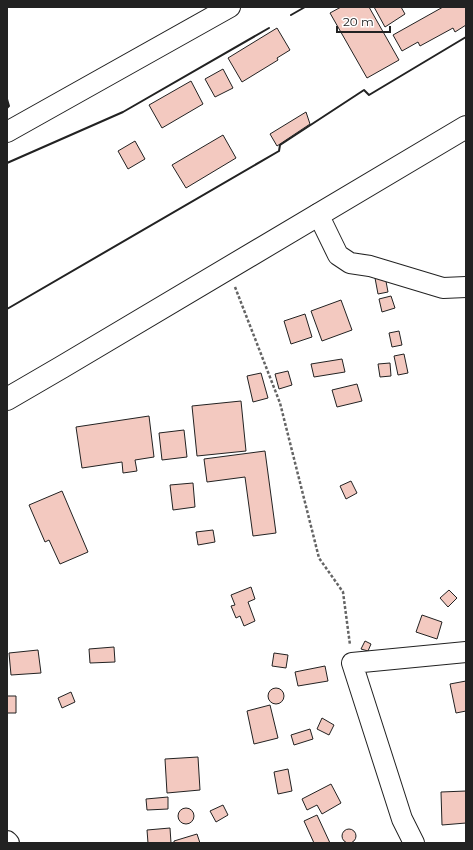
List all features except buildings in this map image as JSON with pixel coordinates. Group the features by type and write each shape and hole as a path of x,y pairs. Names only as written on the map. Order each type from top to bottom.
{"main road":[{"path":"7,398 69,363 466,126"}],"street":[{"path":"7,132 230,7"},
{"path":"318,214 338,255 350,263 370,266 443,288 466,287"},
{"path":"414,843 402,819 352,663 466,652"}],"path":[{"path":"228,268 280,403 319,558 343,592 352,663"}],"wall":[{"path":"291,15 305,7"},
{"path":"7,163 123,112 269,28"},
{"path":"7,309 279,151 280,145 364,90 369,95 466,37"},
{"path":"7,99 9,106 7,108"}]}
